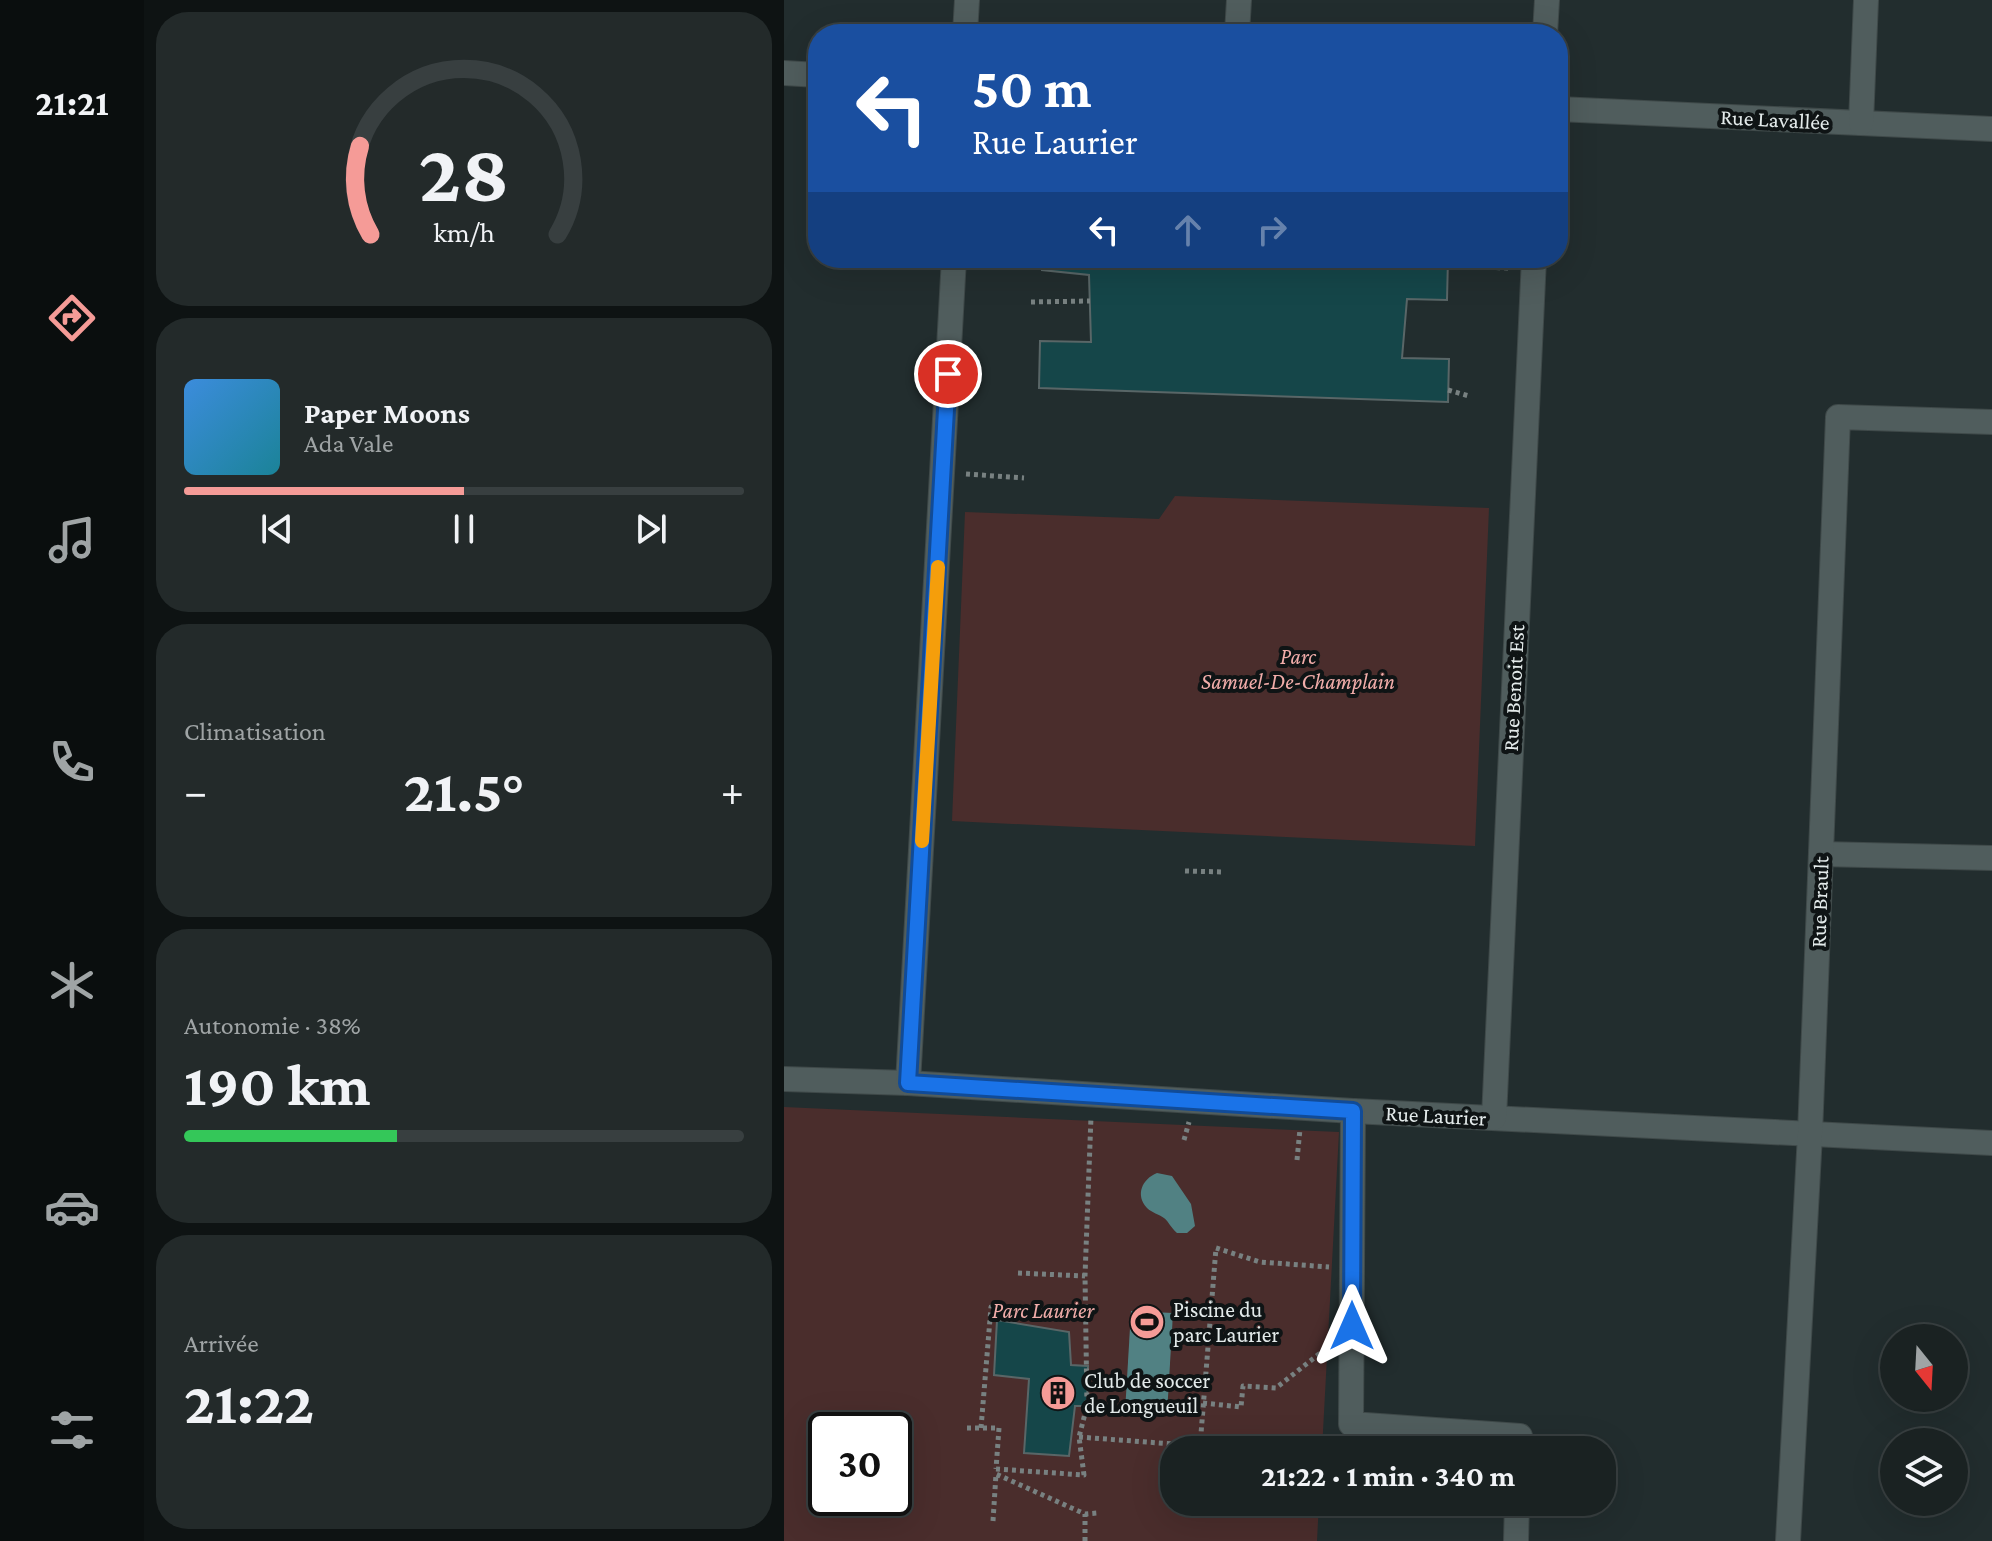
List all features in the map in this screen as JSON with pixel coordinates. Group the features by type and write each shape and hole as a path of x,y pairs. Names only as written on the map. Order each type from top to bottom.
{"street":[{"path":"966,24 967,0"},
{"path":"1238,24 1239,0"},
{"path":"1546,24 1547,0"},
{"path":"1861,123 1866,0"},
{"path":"784,73 808,74"},
{"name":"Rue Lavallée","path":"1568,109 1992,129"},
{"path":"908,1083 953,268"},
{"name":"Rue Benoit Est","path":"1494,1118 1534,268"},
{"name":"Rue Brault","path":"1788,1541 1810,1134 1838,417 1992,422"},
{"path":"1821,854 1992,858"},
{"name":"Rue Laurier","path":"784,1079 908,1083 1353,1111 1992,1143"},
{"path":"1353,1111 1351,1424 1520,1436"},
{"path":"1516,1541 1517,1516"}],"path":[{"path":"1031,302 1090,301"},
{"path":"1448,390 1469,396"},
{"path":"943,474 1024,478"},
{"path":"1185,871 1224,872"},
{"path":"996,1472 1084,1475 1079,1437 1087,1406 1085,1276 1092,1094"},
{"path":"1079,1437 1200,1446 1216,1248 1260,1262 1352,1267"},
{"path":"1018,1273 1085,1276"},
{"path":"981,1428 991,1307 1017,1309"},
{"path":"1203,1403 1241,1407 1243,1386 1276,1388 1319,1354 1352,1355"},
{"path":"967,1428 999,1428 993,1521"},
{"path":"996,1472 1085,1514 1097,1513"},
{"path":"1085,1514 1085,1541"}],"green space":[{"name":"Parc Samuel-De-Champlain","path":"1175,496 1489,508 1475,846 952,821 965,512 1159,519"},
{"name":"Parc Laurier","path":"784,1107 1339,1132 1323,1436 1160,1436 1160,1516 1318,1516 1317,1541 784,1541"}],"water":[{"path":"1157,1173 1172,1176 1191,1204 1195,1226 1187,1233 1177,1233 1164,1218 1143,1203 1141,1193 1144,1183"},
{"path":"1131,1311 1173,1313 1167,1414 1125,1412"}],"building":[{"path":"1448,268 1447,300 1407,299 1402,358 1449,359 1448,402 1039,388 1040,341 1091,342 1089,275 1042,270"},
{"name":"Club de soccer de Longueuil","path":"997,1320 1069,1332 1071,1365 1088,1366 1087,1406 1075,1406 1069,1456 1024,1453 1029,1379 994,1375"}],"slow traffic":[{"path":"922,841 938,567"}],"place":[{"name":"Piscine du parc Laurier","path":"1147,1322"},
{"name":"Club de soccer de Longueuil","path":"1058,1393"}],"route":[{"path":"948,374 908,1083 1353,1111 1352,1326"}]}
